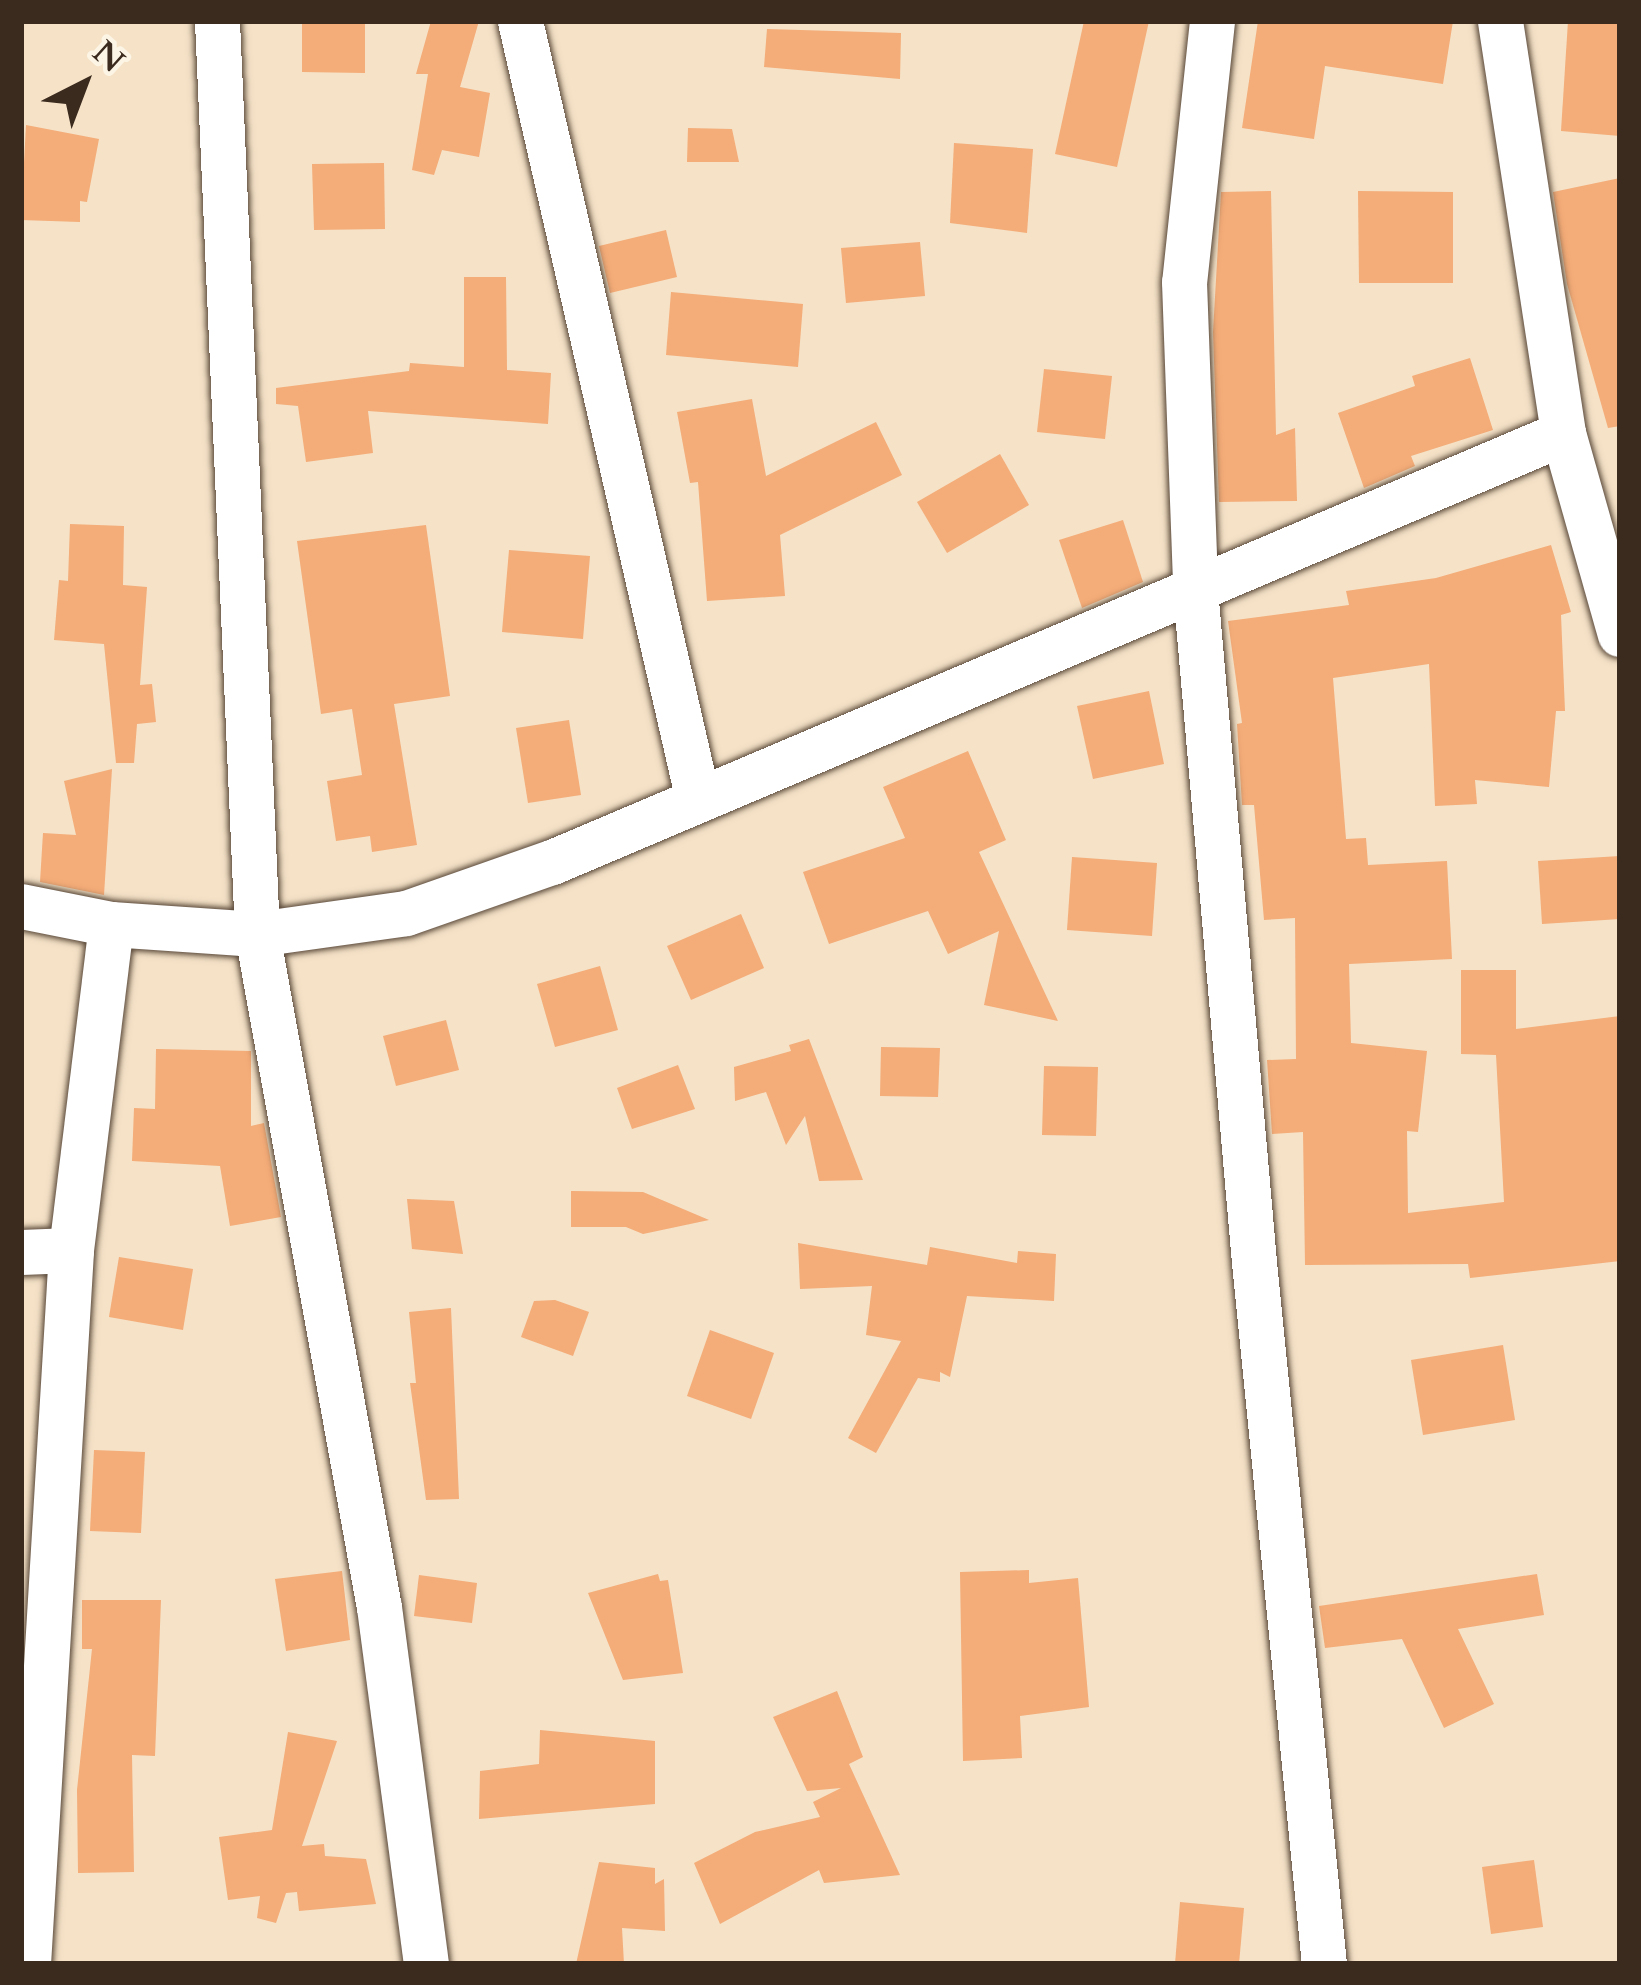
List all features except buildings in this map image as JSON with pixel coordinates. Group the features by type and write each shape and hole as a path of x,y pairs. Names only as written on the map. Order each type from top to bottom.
{"street":[{"path":"217,21 257,934 379,1606 426,1964"},
{"path":"520,21 698,800"},
{"path":"1212,21 1184,282 1195,589 1260,1331 1324,1964"},
{"path":"1500,21 1563,433 1620,634"},
{"path":"21,906 112,924 257,934 406,913 552,862 1563,433"},
{"path":"28,1964 71,1250 112,924"},
{"path":"21,1252 71,1250"}]}
